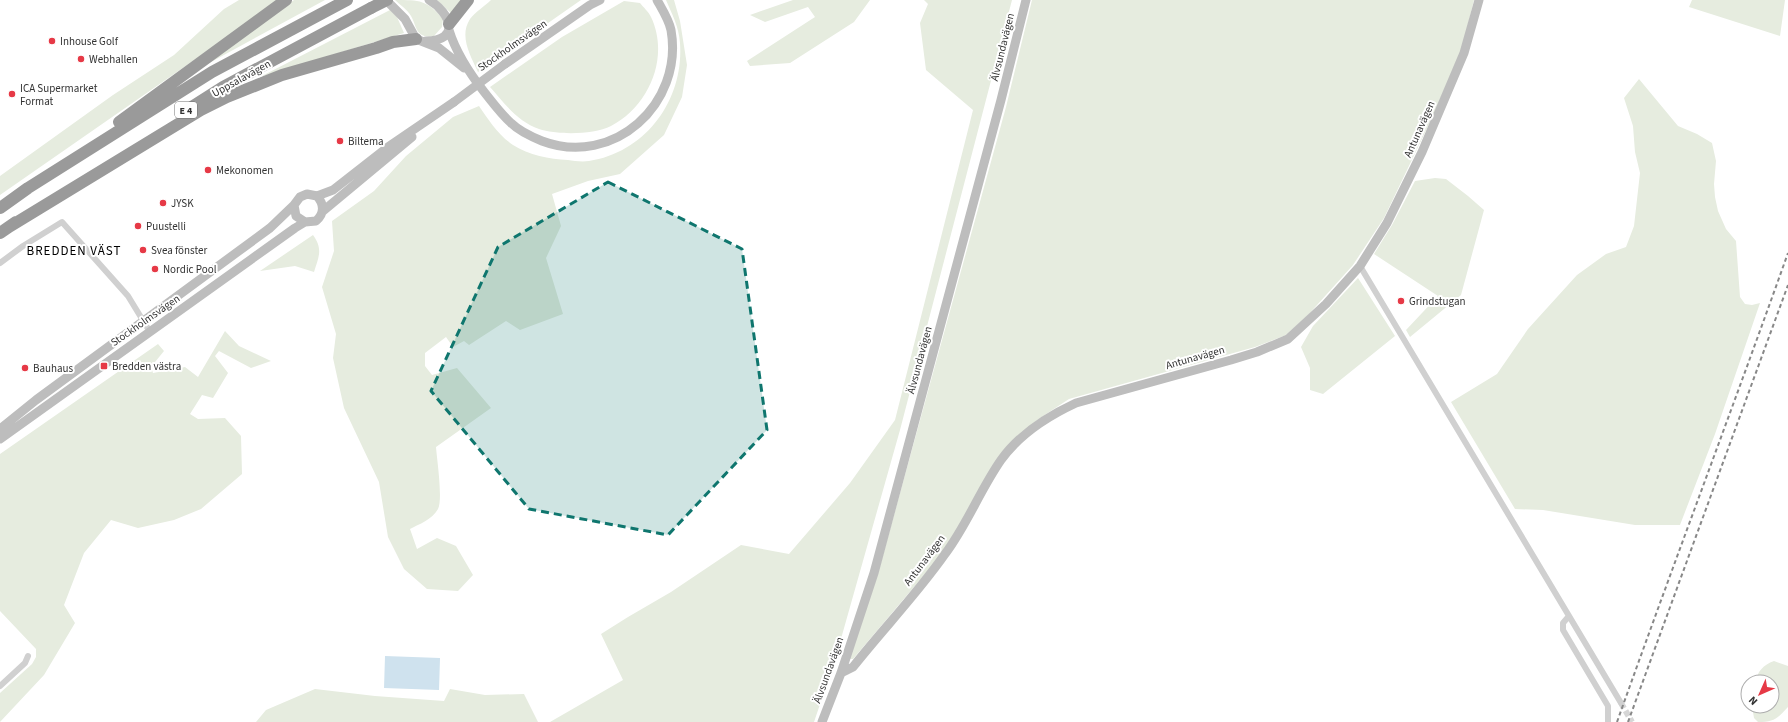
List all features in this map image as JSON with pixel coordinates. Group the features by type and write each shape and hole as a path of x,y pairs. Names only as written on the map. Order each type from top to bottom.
{"highway":[{"path":"28,188 286,0"},
{"name":"Uppsalavägen","path":"0,208 28,188 212,72 348,0"},
{"name":"Uppsalavägen","path":"4,230 113,156 223,87 386,0"},
{"path":"449,27 468,0"},
{"path":"4,230 201,110 227,97 296,70 370,50 393,42 419,40"}],"street":[{"path":"386,0 405,19 419,40 439,48 472,76"},
{"path":"429,0 437,5 445,14 460,56 472,76 511,124 533,138 557,147 580,148 603,145 624,135 642,121 656,104 665,85 673,50 670,29 657,0"},
{"name":"Stockholmsvägen","path":"0,429 36,400 270,228 294,205 297,199 303,195 311,194 317,196 333,190 388,147 451,104 592,2 600,0"},
{"path":"651,0 662,9"},
{"name":"Älvsundavägen","path":"822,722 874,573 1001,100 1026,0"},
{"name":"Antunavägen","path":"840,673 853,668 933,572 952,545 1002,460 1015,445 1038,425 1061,410 1076,403 1231,360 1288,339 1326,304 1360,266 1387,223 1422,152 1464,53 1480,0"},
{"path":"419,40 435,41 445,36 449,27"},
{"name":"Stockholmsvägen","path":"0,439 41,408 295,228 305,222 316,220 323,211 451,104"},
{"path":"317,196 322,204 323,211"},
{"path":"294,205 296,216 305,222"},
{"path":"0,263 23,246 62,222 128,296 150,332"},
{"path":"1360,266 1621,703"},
{"path":"1569,616 1563,623 1563,630 1608,706 1608,722"},
{"path":"0,686 25,662 28,656"}],"highlighted area":[{"path":"608,182 742,249 767,430 668,535 529,509 431,391 498,247"}],"shaded area":[{"path":"239,0 277,0 210,49 0,195 0,176 113,95 174,55 224,9"},
{"path":"294,0 325,0 200,68"},
{"path":"395,0 422,2 432,8 443,19 442,27 434,36 423,36 418,31 409,14"},
{"path":"437,0 463,0 452,14"},
{"path":"491,0 581,0 478,72 467,46 465,32 470,19"},
{"path":"666,0 674,0 680,21 687,65 682,97 664,135 620,174 588,181 552,194 561,226 546,258 563,314 520,330 506,321 469,345 464,341 453,347 446,337 425,353 425,366 432,375 457,368 491,408 436,447 440,488 438,509 429,519 410,529 417,549 437,538 456,546 473,575 458,591 427,589 404,569 388,537 379,482 344,408 333,358 336,334 322,287 334,251 332,221 374,191 406,156 453,117 479,106 503,137 513,145 539,156 589,161 609,156 628,147 644,135 657,120 668,103 675,84 680,64 680,43 675,21"},
{"path":"793,0 870,0 854,22 790,63 750,66 747,61 815,17 808,7 765,22 750,15"},
{"path":"924,0 1012,0 900,430 835,660 814,722 550,722 623,680 601,634 671,592 741,545 789,554 850,483 895,420 973,110 926,70 920,23 928,4"},
{"path":"1032,0 1474,0 1462,48 1431,120 1384,218 1353,265 1308,315 1286,335 1255,347 1069,399 1037,420 1008,446 950,542 930,568 853,659 848,659 877,577 1006,107"},
{"path":"1692,0 1785,0 1780,36 1689,7"},
{"path":"624,1 640,3 650,15 656,32 658,48 657,64 645,93 636,106 611,126 595,131 575,133 555,132 539,129 524,122 518,117 490,87 562,37"},
{"path":"390,10 397,17 404,33 260,77"},
{"path":"1639,79 1678,126 1697,134 1712,143 1716,161 1714,184 1715,197 1718,211 1726,229 1736,241 1740,297 1745,304 1752,305 1760,303 1715,434 1680,525 1635,525 1543,510 1515,509 1451,402 1497,374 1528,329 1577,275 1606,254 1626,247 1634,226 1640,173 1635,152 1633,126 1624,98"},
{"path":"1435,178 1446,179 1484,210 1461,295 1410,337 1406,330 1438,296 1374,254 1392,225 1415,181"},
{"path":"313,235 319,249 319,257 314,272 295,266 260,271"},
{"path":"1358,278 1395,336 1323,394 1310,390 1310,368 1301,347 1313,326"},
{"path":"225,331 239,346 271,361 251,368 219,351 215,356 228,373 213,398 202,395 190,414 198,419 225,418 241,436 242,474 201,509 174,520 138,528 111,520 84,553 64,605 75,623 44,675 0,722 0,693 32,664 36,657 36,649 0,611 0,454 158,344 164,351 151,367 153,373 185,367 198,377"},
{"path":"1774,661 1788,666 1788,707 1775,719 1758,722 1754,718 1753,714 1780,714 1780,674 1759,674 1767,664"},
{"path":"315,689 375,696 444,701 450,689 485,695 524,694 538,722 256,722 266,710"}],"water":[{"path":"385,656 440,658 439,690 384,688"}],"tunnel":[{"path":"1621,703 1632,722"}],"railway":[{"path":"1617,722 1788,253"},
{"path":"1628,722 1788,285"}],"place":[{"name":"Inhouse Golf","path":"52,41"},
{"name":"Webhallen","path":"81,59"},
{"name":"ICA Supermarket Format","path":"12,94"},
{"name":"Biltema","path":"340,141"},
{"name":"Mekonomen","path":"208,170"},
{"name":"JYSK","path":"163,203"},
{"name":"Puustelli","path":"138,226"},
{"name":"Svea fönster","path":"143,250"},
{"name":"Nordic Pool","path":"155,269"},
{"name":"Grindstugan","path":"1401,301"},
{"name":"Bredden västra","path":"104,366"},
{"name":"Bauhaus","path":"25,368"}],"district":[{"name":"BREDDEN VÄST","path":"74,250"}]}
